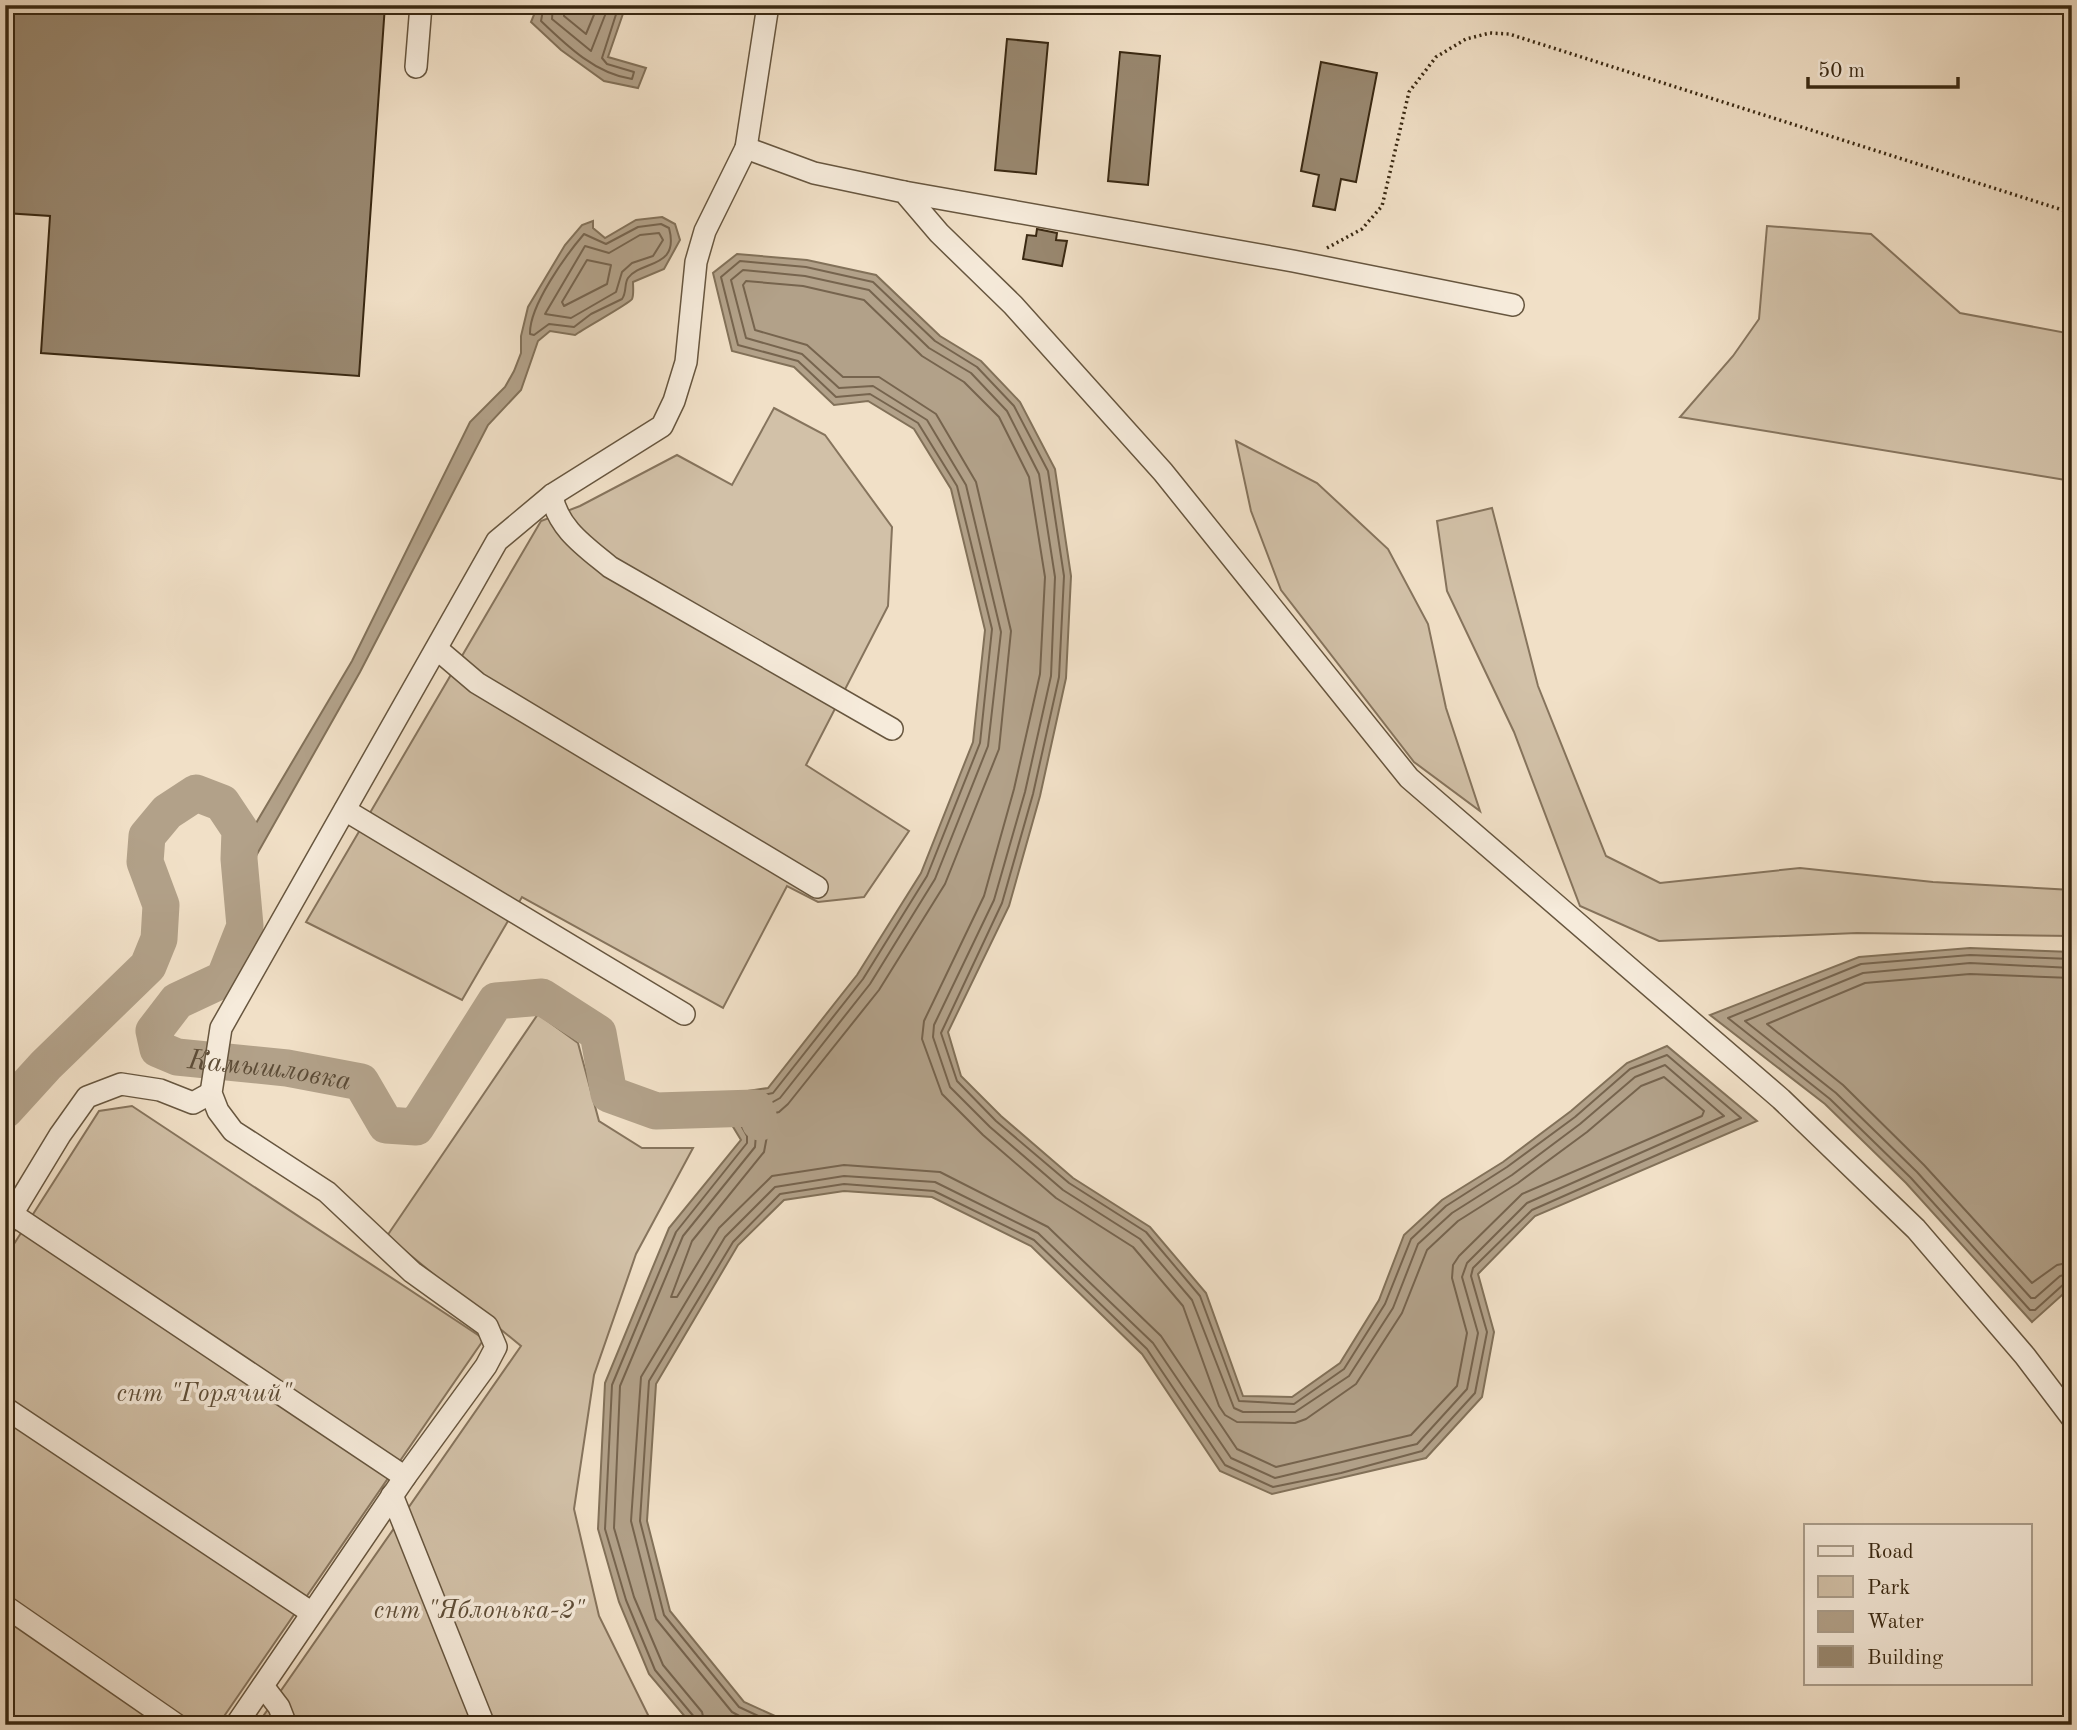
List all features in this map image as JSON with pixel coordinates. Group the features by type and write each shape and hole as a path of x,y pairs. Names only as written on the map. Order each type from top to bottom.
{"street":[{"path":"416,67 421,5"},
{"path":"236,1725 392,1495 486,1366 496,1347 487,1326 412,1272 327,1192 233,1131 218,1111 211,1093 221,1028 497,541 552,495 662,426 674,401 685,362 696,262 705,231 746,148 768,5"},
{"path":"746,148 814,173 904,192 1293,261 1513,305"},
{"path":"904,192 939,233 1013,305 1163,472 1409,779 1791,1108 1916,1228 2025,1356 2072,1418"},
{"path":"552,495 554,510 575,538 610,567 892,729"},
{"path":"437,649 477,683 817,887"},
{"path":"345,810 684,1014"},
{"path":"211,1093 193,1102 160,1090 121,1084 87,1097 60,1135 9,1220 405,1477"},
{"path":"5,1408 312,1614"},
{"path":"392,1495 484,1725"},
{"path":"5,1606 177,1725"},
{"path":"263,1686 279,1707 286,1725"}],"path":[{"path":"1293,261 1362,229 1382,206 1409,92 1436,57 1466,39 1490,33 1508,34 2072,214"}],"green space":[{"path":"1767,226 1871,234 1960,313 2072,334 2072,481 1680,417 1733,356 1759,319"},
{"path":"774,408 825,435 892,527 888,606 806,765 909,831 864,897 818,902 787,886 723,1008 522,897 462,1000 306,922 541,521 580,506 677,455 732,485"},
{"path":"1236,441 1317,483 1388,549 1428,624 1446,708 1480,811 1414,762 1281,590 1251,511"},
{"path":"1492,508 1538,686 1606,856 1660,883 1800,868 1933,882 2072,890 2072,936 1857,933 1659,941 1580,906 1514,732 1447,591 1437,521"},
{"name":"снт \"Яблонька-2\"","path":"538,1014 578,1043 599,1121 642,1148 693,1148 636,1254 594,1375 574,1509 599,1616 653,1725 257,1725 521,1346 387,1236"},
{"name":"снт \"Горячий\"","path":"132,1106 484,1339 218,1725 5,1725 5,1258 99,1111"}],"water":[{"path":"538,5 626,5 608,57 646,68 638,88 604,81 561,50 531,22"},
{"path":"662,217 675,224 680,240 664,269 633,282 633,297 629,302 575,335 550,331 538,341 521,390 488,425 360,672 252,863 236,879 233,862 352,661 470,422 505,387 514,371 521,353 521,336 528,307 565,245 582,225 593,221 593,228 605,238 636,220"},
{"path":"737,254 807,260 876,275 940,336 981,361 1020,402 1055,469 1071,576 1066,678 1040,796 1009,906 948,1032 961,1076 1001,1116 1073,1178 1150,1227 1206,1293 1243,1396 1292,1397 1340,1363 1379,1300 1404,1235 1442,1200 1503,1162 1571,1111 1627,1063 1667,1046 1757,1121 1535,1216 1478,1274 1494,1332 1482,1397 1426,1458 1272,1494 1220,1471 1142,1354 1031,1246 932,1197 844,1191 784,1200 738,1245 656,1384 647,1521 670,1611 744,1702 795,1725 692,1725 649,1674 619,1602 598,1529 605,1383 669,1228 741,1140 721,1107 720,1095 768,1088 857,975 921,873 973,742 985,630 951,489 914,429 868,401 834,405 794,367 732,351 713,273"},
{"path":"1970,948 2072,952 2072,1286 2032,1322 1906,1183 1825,1104 1710,1015 1859,957"}],"building":[{"path":"5,5 385,5 359,376 41,353 50,216 5,213"},
{"path":"1007,39 1048,43 1036,174 995,170"},
{"path":"1120,52 1160,56 1148,185 1108,181"},
{"path":"1321,62 1377,73 1356,182 1341,179 1335,210 1313,206 1319,175 1301,171"},
{"path":"1037,229 1057,233 1056,240 1067,241 1062,266 1023,259 1027,235 1036,236"}],"waterway":[{"name":"Камышловка","path":"5,1110 46,1065 148,966 159,939 161,905 145,862 147,836 167,812 196,793 222,803 240,830 239,859 245,926 224,979 177,1001 154,1031 158,1049 177,1057 287,1068 361,1082 386,1125 416,1127 496,1001 542,997 598,1033 609,1094 656,1111 755,1108 760,1122"}]}
